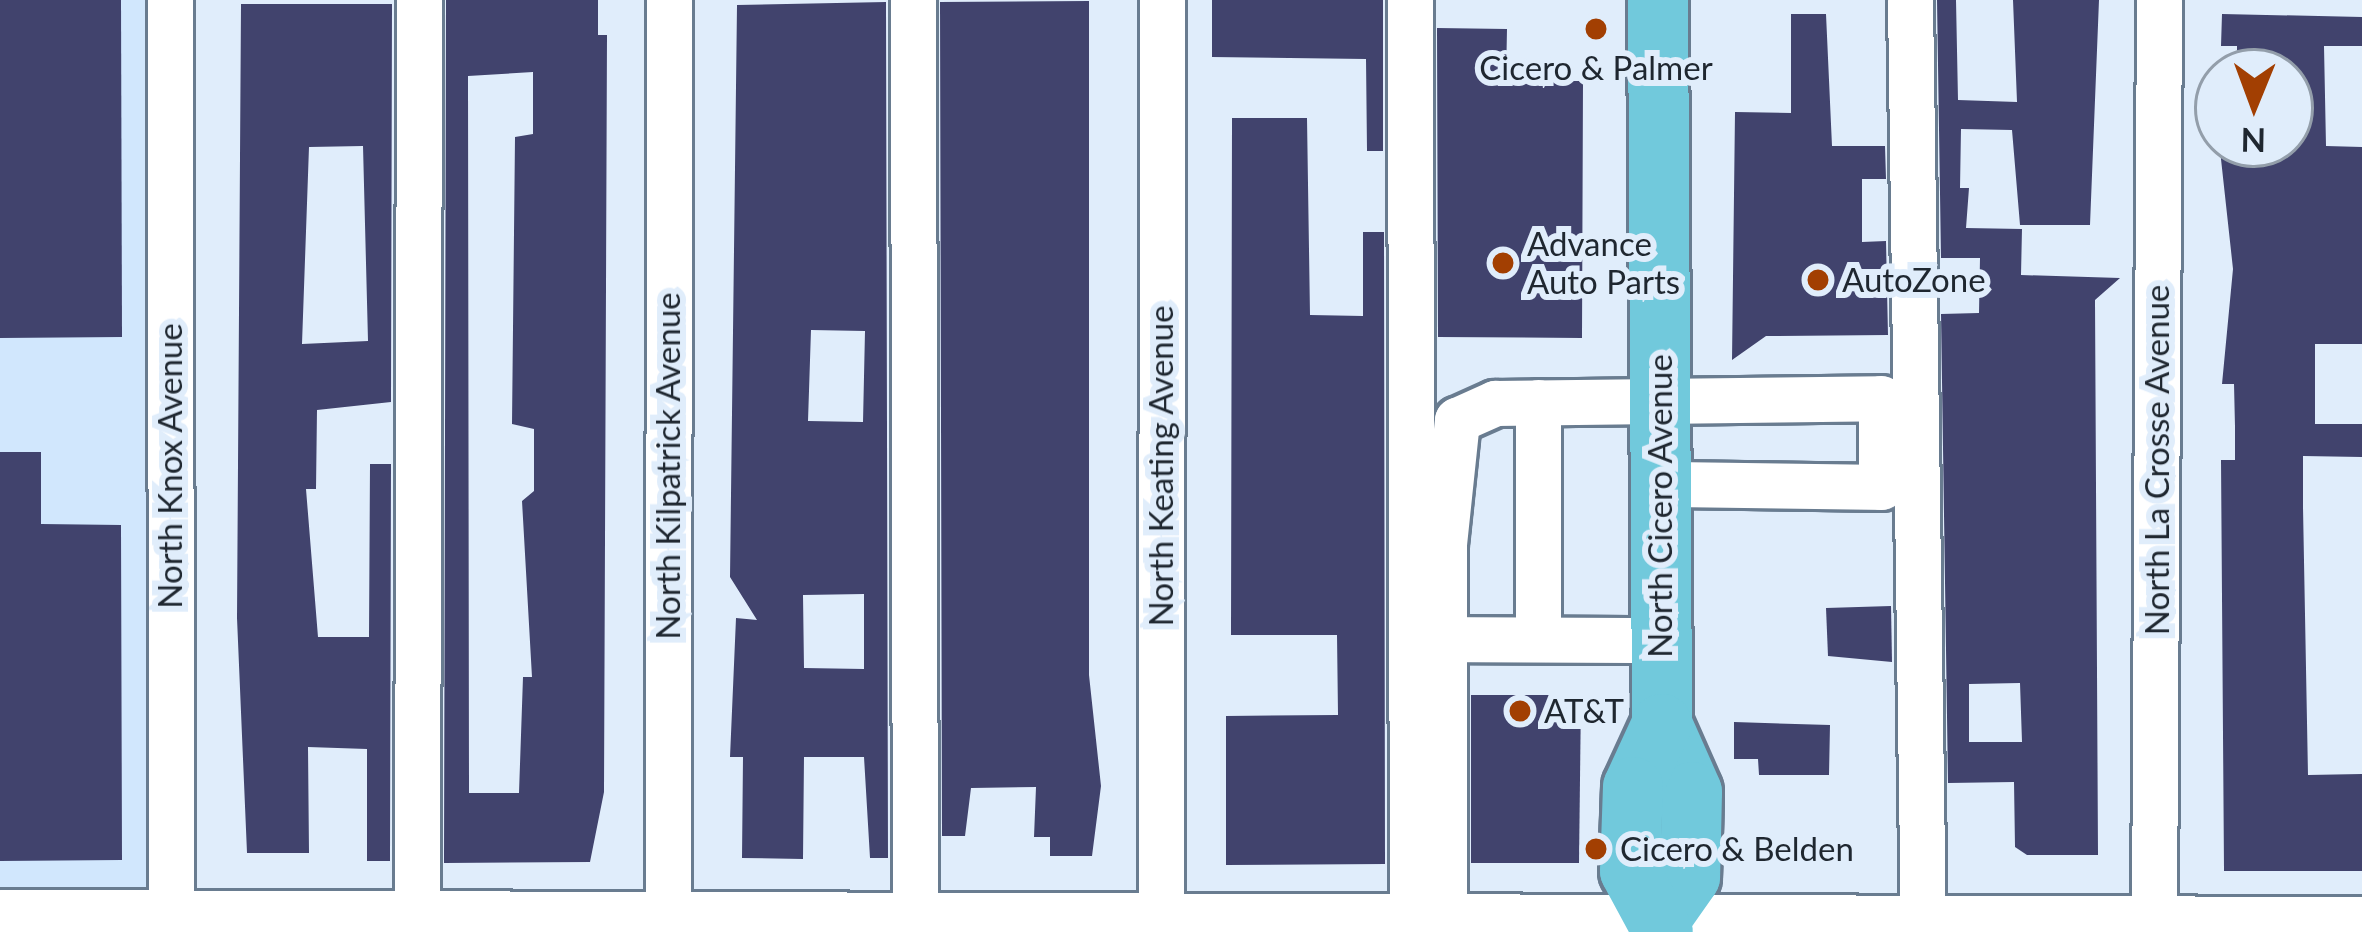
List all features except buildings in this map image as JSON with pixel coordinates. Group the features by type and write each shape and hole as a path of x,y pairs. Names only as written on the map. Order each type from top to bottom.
{"main road":[{"name":"North Cicero Avenue","path":"1658,0 1662,724 1633,787 1630,871 1662,925"}],"street":[{"name":"North Knox Avenue","path":"170,0 170,922"},
{"path":"417,923 418,0"},
{"name":"North Kilpatrick Avenue","path":"668,923 669,0"},
{"path":"913,0 915,924"},
{"name":"North Keating Avenue","path":"1161,924 1162,0"},
{"path":"1410,0 1423,922"},
{"path":"1910,0 1923,925"},
{"name":"North La Crosse Avenue","path":"2154,920 2159,0"},
{"path":"1423,922 1457,420 1495,403 1881,398 1881,487 1660,484"},
{"path":"1538,403 1538,639"},
{"path":"1444,639 1661,640"},
{"path":"0,912 170,922 417,923 1923,925 2362,919"}],"shaded area":[{"path":"0,0 153,0 149,932 0,932"}],"place":[{"name":"Cicero & Palmer","path":"1596,29"},
{"name":"Advance Auto Parts","path":"1503,263"},
{"name":"AutoZone","path":"1818,280"},
{"name":"AT&T","path":"1520,711"},
{"name":"Cicero & Belden","path":"1596,849"}]}
